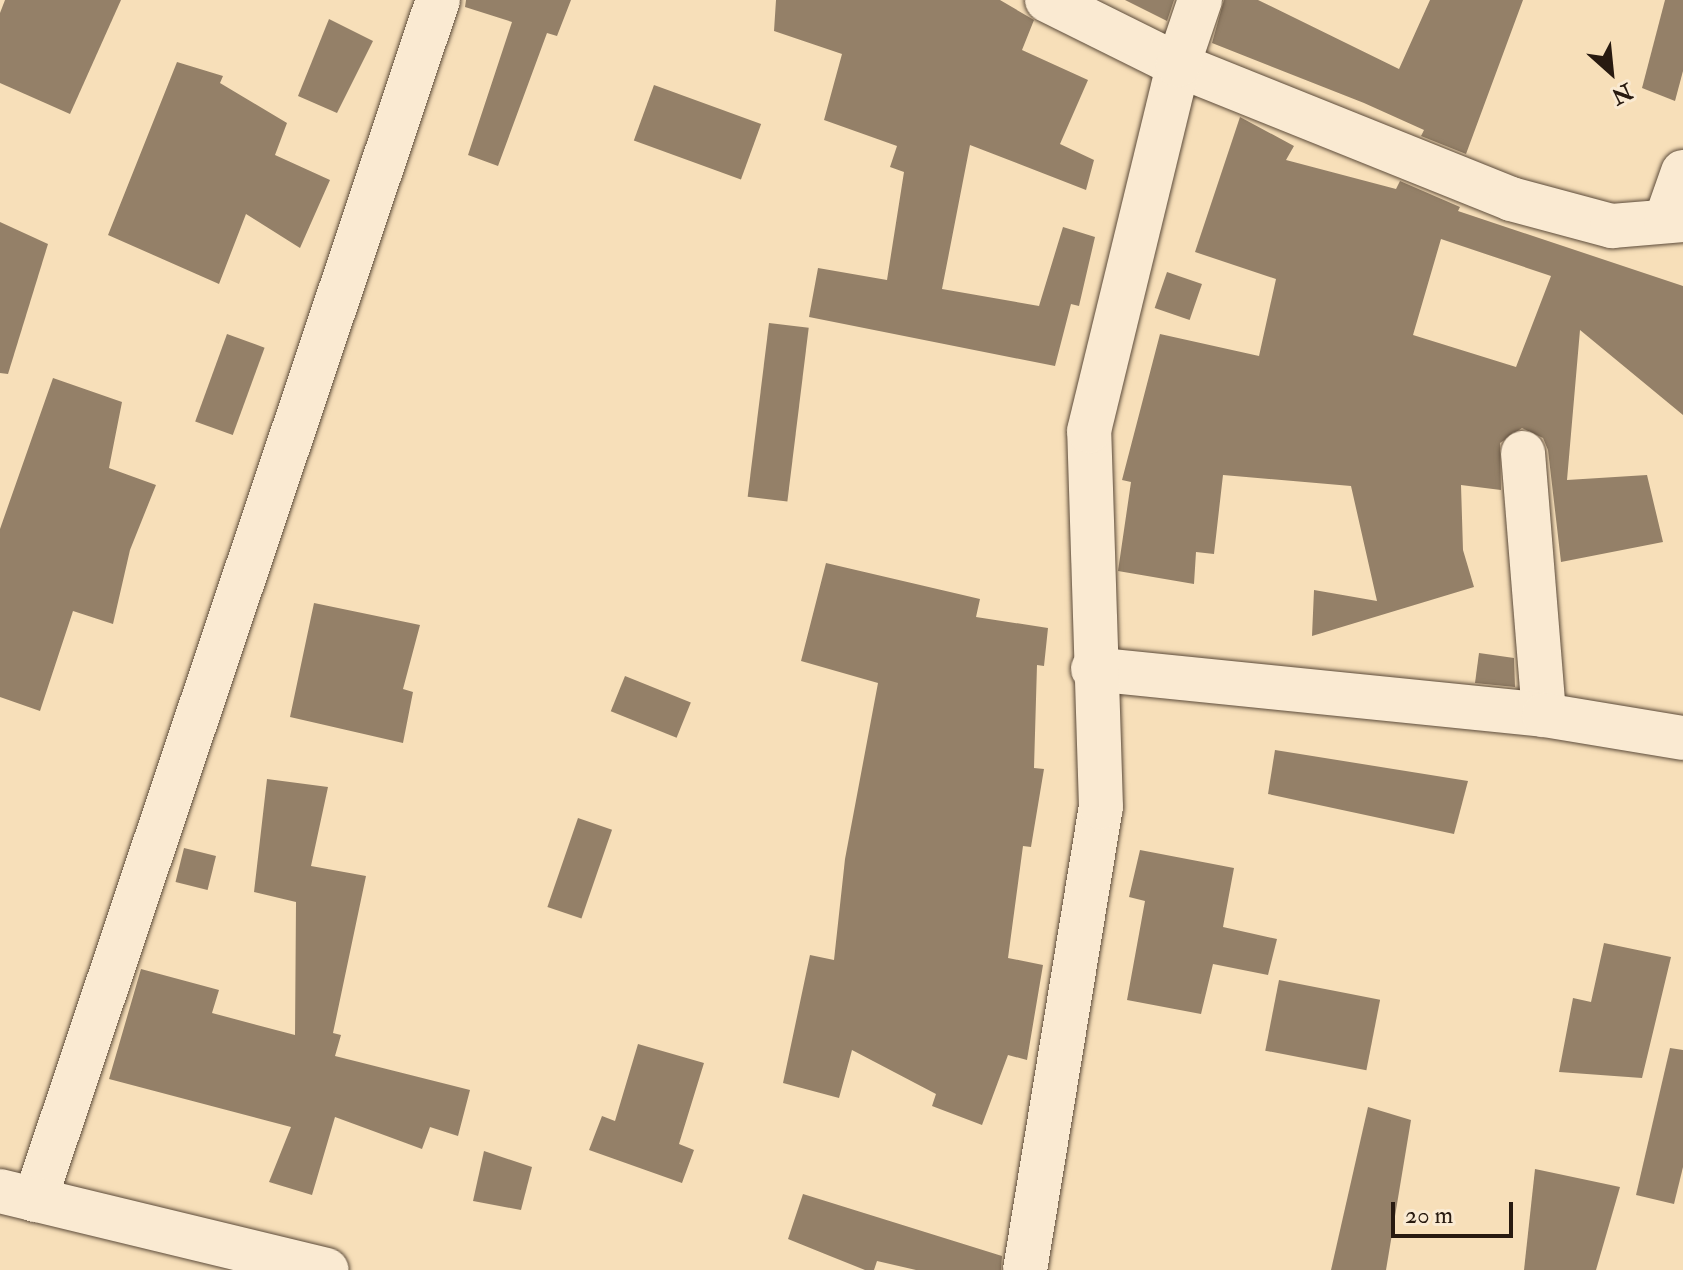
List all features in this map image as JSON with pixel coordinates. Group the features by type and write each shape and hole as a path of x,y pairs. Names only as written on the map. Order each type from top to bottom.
{"street":[{"path":"327,1270 18,1196 438,0"},
{"path":"1047,0 1178,65 1511,199 1612,226 1674,220 1683,172"},
{"path":"1025,1270 1101,807 1093,669 1089,431 1178,65 1200,0"},
{"path":"1523,453 1544,715"},
{"path":"1093,669 1544,715 1683,738"}],"building":[{"path":"5,0 121,0 70,114 0,83 0,13"},
{"path":"466,0 571,0 557,36 547,33 498,166 468,155 512,22 465,7"},
{"path":"776,0 1000,0 1034,20 1022,50 1088,80 1060,144 1094,160 1086,190 970,145 942,289 1039,306 1063,227 1095,237 1079,306 1071,304 1055,366 809,317 818,268 887,280 904,172 890,167 897,146 824,120 842,54 774,31"},
{"path":"1125,0 1174,0 1167,21"},
{"path":"1224,0 1258,0 1399,69 1430,0 1523,0 1466,154 1421,136 1424,130 1364,103 1212,43"},
{"path":"1665,0 1683,0 1683,71 1675,101 1642,88"},
{"path":"329,19 373,41 337,113 298,96"},
{"path":"177,62 223,76 220,83 287,123 275,155 330,180 300,248 246,214 219,284 108,235"},
{"path":"654,85 761,124 741,179 634,140"},
{"path":"1240,117 1294,146 1286,160 1396,189 1400,181 1460,207 1458,211 1683,286 1683,415 1580,330 1567,480 1647,475 1663,542 1561,562 1548,450 1543,438 1522,428 1500,443 1501,490 1461,485 1463,550 1474,587 1312,636 1314,590 1377,601 1351,486 1223,475 1214,554 1196,552 1194,584 1118,571 1131,482 1122,480 1160,334 1259,356 1276,279 1195,252","holes":["1441,239 1551,276 1516,367 1413,335"]},
{"path":"0,222 48,244 8,374 0,373"},
{"path":"1167,272 1202,284 1190,320 1155,308"},
{"path":"769,323 809,328 787,502 748,497"},
{"path":"227,334 265,348 233,435 195,421"},
{"path":"53,378 122,402 109,468 156,485 130,550 113,624 73,611 40,711 0,697 0,529"},
{"path":"826,563 980,599 976,617 1048,628 1044,666 1037,665 1034,768 1044,769 1031,847 1023,846 1008,958 1043,965 1027,1060 1008,1055 982,1125 932,1106 936,1094 852,1050 839,1098 783,1083 810,955 834,960 845,859 878,683 801,661"},
{"path":"314,603 420,625 403,689 413,692 403,743 290,717"},
{"path":"1479,653 1514,658 1515,687 1475,683"},
{"path":"625,676 691,703 677,738 611,711"},
{"path":"1275,750 1468,781 1454,834 1268,794"},
{"path":"267,779 328,787 311,866 366,876 333,1033 341,1035 335,1056 470,1090 458,1136 430,1127 422,1149 335,1117 312,1195 269,1182 291,1127 109,1079 141,969 219,990 212,1013 295,1035 296,902 254,892"},
{"path":"578,818 612,830 581,919 547,907"},
{"path":"184,848 216,856 208,890 176,882"},
{"path":"1140,850 1234,868 1223,927 1277,939 1268,975 1213,964 1201,1014 1127,1000 1145,901 1129,897"},
{"path":"1604,943 1671,957 1642,1078 1559,1072 1573,998 1591,1002"},
{"path":"1279,980 1380,1000 1366,1070 1265,1051"},
{"path":"638,1044 704,1063 679,1144 694,1150 682,1183 589,1150 602,1116 615,1121"},
{"path":"1670,1048 1683,1050 1683,1167 1674,1204 1636,1195"},
{"path":"1368,1107 1411,1120 1386,1270 1331,1270"},
{"path":"484,1151 532,1167 521,1210 473,1201"},
{"path":"1535,1169 1620,1187 1596,1270 1524,1270"},
{"path":"803,1194 1002,1256 1001,1270 916,1270 877,1261 874,1270 865,1270 788,1239"}]}
